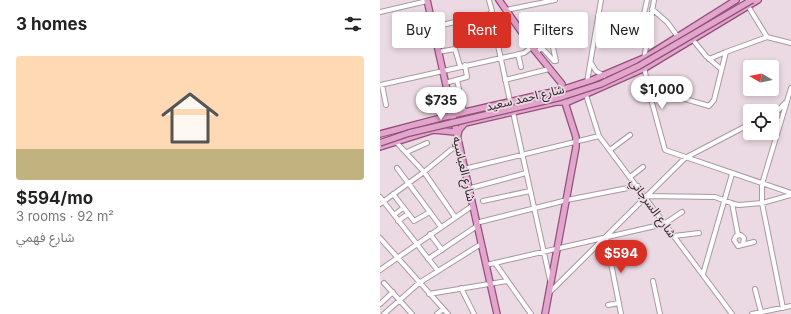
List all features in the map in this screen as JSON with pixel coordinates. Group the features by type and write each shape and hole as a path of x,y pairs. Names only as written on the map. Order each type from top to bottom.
{"main road":[{"name":"شارع العباسيه","path":"427,0 430,12"},
{"path":"499,0 519,28"},
{"name":"شارع احمد سعيد","path":"381,132 561,90 604,76 644,58 736,0"},
{"path":"380,143 409,133 560,97 601,84 639,66 752,0"},
{"path":"380,140 409,131 560,95 600,82 638,65 747,3 758,0"},
{"name":"شارع احمد سعيد","path":"457,142 459,130 465,123 556,102 565,102 586,95 644,68 693,40 747,3"},
{"name":"شارع العباسيه","path":"437,48 457,142 497,314"},
{"path":"534,49 562,84 561,90 576,142 567,200 545,314"},
{"path":"426,122 433,124 431,131"},
{"path":"380,148 431,131 442,129 455,132"}],"street":[{"path":"380,12 427,0"},
{"path":"489,0 491,12"},
{"path":"506,10 554,0"},
{"path":"587,82 600,0"},
{"path":"644,12 647,0"},
{"path":"651,12 654,0"},
{"path":"747,3 767,37"},
{"path":"652,9 667,22 678,37"},
{"path":"709,59 767,37 791,43"},
{"path":"693,40 709,59 722,69"},
{"path":"499,48 510,101"},
{"path":"386,104 381,85 527,52 534,49 542,48 554,61 556,61 553,48"},
{"path":"645,48 644,68 665,150 791,194"},
{"path":"438,52 455,49 460,66"},
{"path":"648,88 710,106 714,100 726,52"},
{"path":"518,54 521,67"},
{"path":"590,63 596,71 604,76"},
{"path":"445,83 467,77 465,65"},
{"path":"505,80 549,69"},
{"path":"457,80 464,112"},
{"path":"783,308 762,203 762,184 791,88"},
{"name":"شارع السرجاني","path":"586,95 599,136 638,186 664,224 732,314"},
{"path":"779,109 787,100"},
{"path":"513,112 551,284"},
{"path":"550,292 606,238 645,196 685,158 743,128"},
{"path":"610,150 630,135"},
{"path":"464,169 599,136"},
{"path":"396,142 424,172 455,217"},
{"path":"438,271 394,215 381,201 424,172 457,142"},
{"path":"406,152 427,143"},
{"path":"630,176 643,166"},
{"path":"397,168 441,227"},
{"path":"470,188 526,173"},
{"path":"703,274 732,174"},
{"path":"428,258 442,250 476,225 567,200 638,186"},
{"path":"483,201 530,191"},
{"path":"393,194 414,221 430,212"},
{"path":"645,196 715,197 739,205 762,203 791,194"},
{"path":"732,203 738,235"},
{"path":"380,270 472,206"},
{"path":"394,215 403,208"},
{"path":"486,265 664,224 682,212"},
{"path":"398,221 408,214"},
{"path":"674,236 699,233"},
{"path":"430,234 442,250"},
{"path":"738,235 744,238 743,244"},
{"path":"738,235 734,238 735,243 738,246 754,242"},
{"path":"380,238 448,314"},
{"path":"606,238 621,314"},
{"path":"384,314 419,283 481,244"},
{"path":"494,263 531,314"},
{"path":"429,294 508,281"},
{"path":"653,281 660,314"},
{"path":"384,283 412,314"},
{"path":"461,288 474,314"},
{"path":"755,289 761,312"},
{"path":"380,304 393,292"},
{"path":"608,305 619,302"},
{"path":"752,314 791,306"},
{"path":"437,314 443,309"}]}
